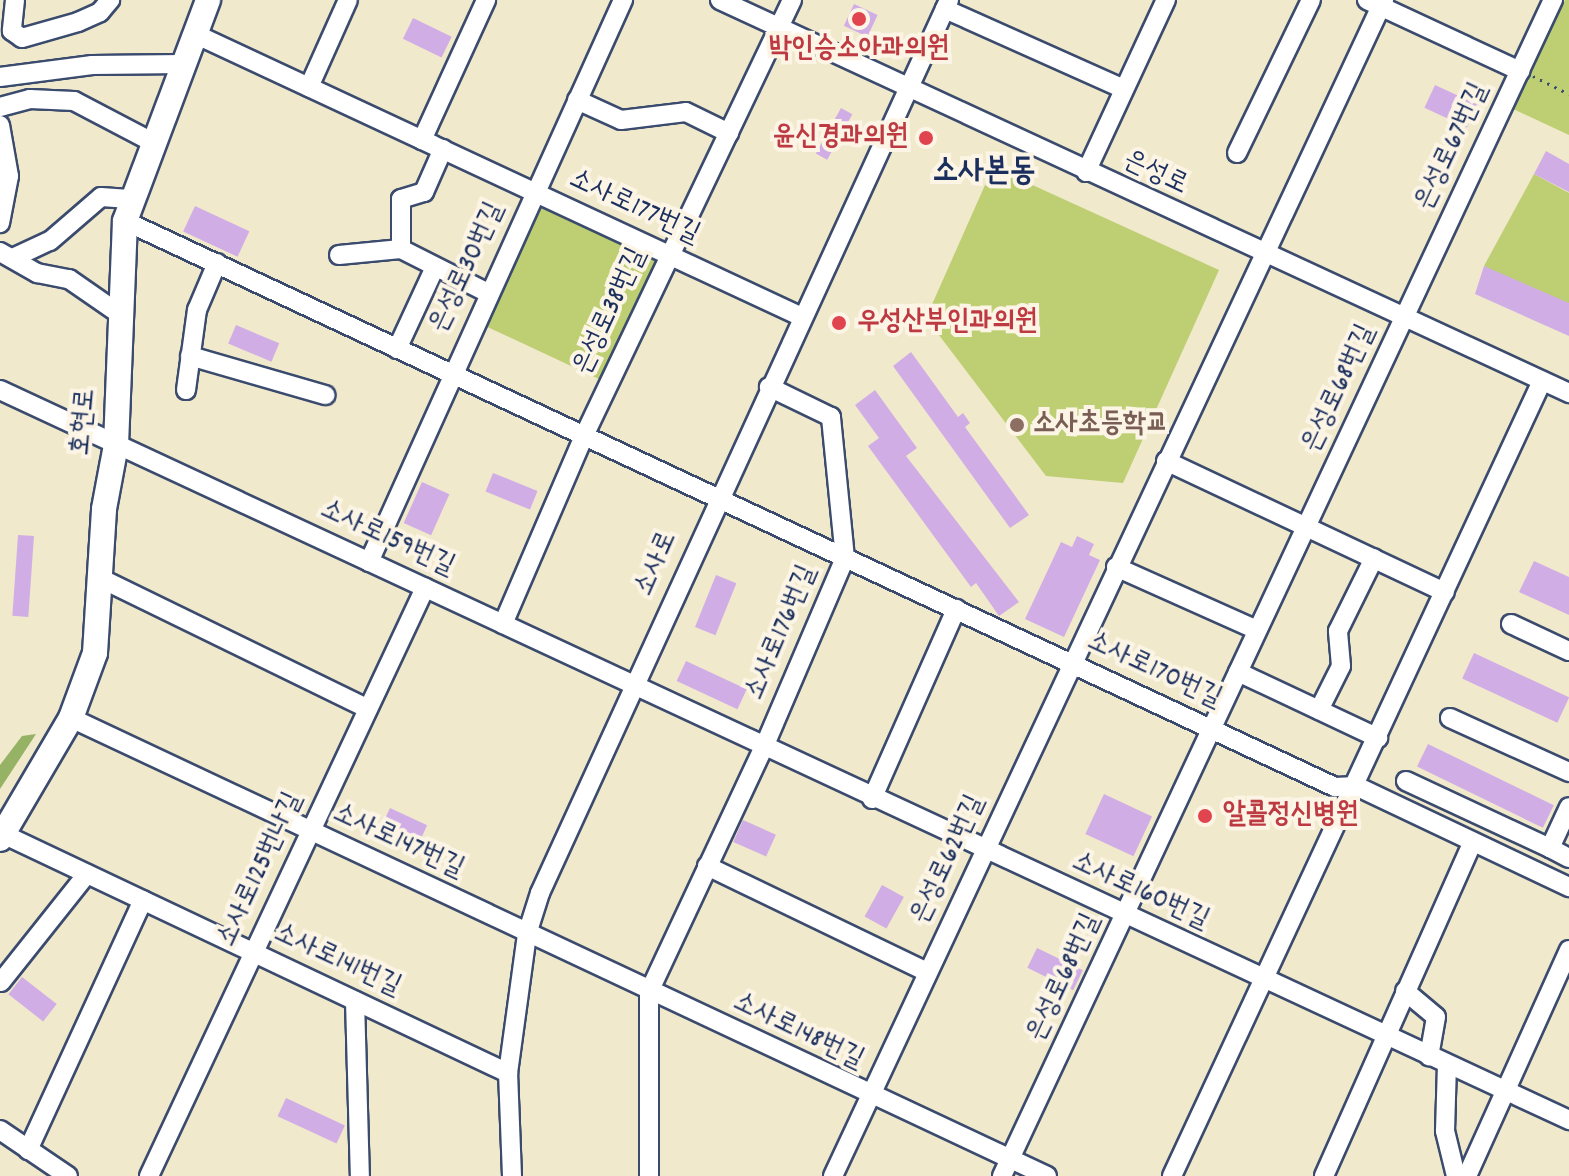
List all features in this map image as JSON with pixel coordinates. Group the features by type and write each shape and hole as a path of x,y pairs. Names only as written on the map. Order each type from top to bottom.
{"main road":[{"name":"호현로","path":"2,837 71,718 95,653 100,578 116,445 129,210 195,34 202,2"}],"street":[{"path":"15,0 12,31 22,38 78,22 100,12 110,0"},
{"path":"309,87 348,0"},
{"path":"422,140 486,0"},
{"name":"은성로30번길","path":"369,562 451,374 623,0"},
{"name":"은성로","path":"720,0 1264,256 1569,393"},
{"name":"은성로38번길","path":"503,624 584,436 792,0"},
{"path":"1086,172 1166,0"},
{"path":"1237,153 1311,0"},
{"name":"은성로67번길","path":"1404,318 1553,0"},
{"path":"1377,2 1520,71"},
{"name":"은성로62번길","path":"833,1176 1264,256 1377,2"},
{"path":"947,4 1124,89"},
{"name":"소사로","path":"512,1176 508,1073 527,934 540,893 717,499 947,4"},
{"name":"소사로177번길","path":"195,34 802,317"},
{"path":"0,77 92,65 184,64"},
{"path":"0,107 30,99 74,101 154,143"},
{"path":"577,100 621,120 686,112 729,133"},
{"path":"0,125 9,176 0,223"},
{"path":"401,249 401,199 424,192 443,149"},
{"path":"8,254 50,241 101,197 129,210"},
{"name":"소사로170번길","path":"129,210 217,263 397,349 1335,787 1356,786 1569,887"},
{"path":"339,255 401,249 488,293"},
{"path":"8,254 37,273 69,279 121,315"},
{"path":"186,390 197,310 217,263"},
{"path":"397,349 435,267"},
{"name":"은성로68번길","path":"1006,1168 1404,318"},
{"path":"190,356 325,395"},
{"path":"1172,1176 1266,981 1542,381"},
{"name":"소사로176번길","path":"649,992 764,747 845,558 831,417 769,387"},
{"name":"소사로159번길","path":"0,390 635,685"},
{"path":"1166,461 1445,592"},
{"path":"1319,710 1341,666 1338,631 1374,558"},
{"path":"1116,567 1257,630"},
{"path":"100,578 368,709"},
{"name":"소사로125번나길","path":"149,1176 425,588"},
{"path":"872,799 956,609"},
{"path":"1511,624 1569,651"},
{"path":"1238,672 1378,738"},
{"name":"소사로160번길","path":"635,685 872,799 1569,1120"},
{"name":"소사로147번길","path":"71,718 527,934"},
{"path":"1450,718 1569,772"},
{"path":"1406,781 1569,858"},
{"path":"1550,848 1569,807"},
{"name":"소사로141번길","path":"2,837 143,900 508,1073"},
{"path":"1324,1176 1473,842"},
{"path":"707,866 927,972"},
{"path":"1,982 87,874"},
{"path":"28,1150 143,900"},
{"name":"소사로148번길","path":"527,934 869,1097 1006,1168 1047,1176"},
{"path":"1467,1176 1569,950"},
{"path":"1405,991 1436,1017 1429,1056"},
{"path":"649,992 649,1176"},
{"path":"355,1001 360,1176"},
{"path":"1447,1064 1445,1131 1456,1176"},
{"path":"0,1130 68,1176"}],"path":[{"path":"1520,71 1569,94"}],"green space":[{"path":"1565,0 1569,0 1569,135 1513,109"},
{"path":"993,167 1219,270 1123,483 1046,476 926,318"},
{"path":"1534,174 1569,193 1569,311 1484,266"},
{"path":"534,192 669,255 609,384 474,321"},
{"path":"36,734 0,789 0,765 22,736"}],"building":[{"path":"854,4 878,15 867,37 844,26"},
{"path":"413,18 452,37 442,58 403,39"},
{"path":"1435,85 1478,105 1467,128 1424,108"},
{"path":"841,108 852,114 827,160 816,153"},
{"path":"1546,151 1569,164 1569,192 1534,174"},
{"path":"195,206 249,231 238,257 183,231"},
{"path":"1484,266 1569,303 1569,336 1475,294"},
{"path":"236,325 279,343 271,362 228,343"},
{"path":"911,352 958,417 963,413 970,423 965,427 1029,515 1010,528 893,366"},
{"path":"875,390 917,448 906,456 1019,602 999,616 976,583 971,587 868,446 879,438 855,405"},
{"path":"493,473 538,491 530,510 486,492"},
{"path":"422,482 449,494 431,535 404,523"},
{"path":"18,535 34,536 28,617 12,616"},
{"path":"1077,536 1094,544 1089,555 1100,560 1064,637 1025,619 1061,542 1072,547"},
{"path":"1534,561 1569,577 1569,615 1519,592"},
{"path":"716,575 736,583 715,635 695,627"},
{"path":"1474,653 1569,697 1557,723 1462,678"},
{"path":"686,661 747,689 737,709 677,681"},
{"path":"1428,744 1554,805 1543,828 1417,766"},
{"path":"1104,794 1152,816 1133,856 1085,834"},
{"path":"390,808 427,825 415,852 378,834"},
{"path":"743,820 776,835 766,857 733,842"},
{"path":"882,885 904,897 886,929 865,916"},
{"path":"1037,948 1083,970 1073,990 1027,968"},
{"path":"22,977 57,1004 43,1021 8,994"},
{"path":"286,1098 345,1125 336,1144 278,1116"}],"place":[{"name":"박인승소아과의원","path":"859,19"},
{"name":"윤신경과의원","path":"926,138"},
{"name":"우성산부인과의원","path":"839,323"},
{"name":"소사초등학교","path":"1017,425"},
{"name":"알콜정신병원","path":"1205,816"}],"district":[{"name":"소사본동","path":"984,173"}]}
